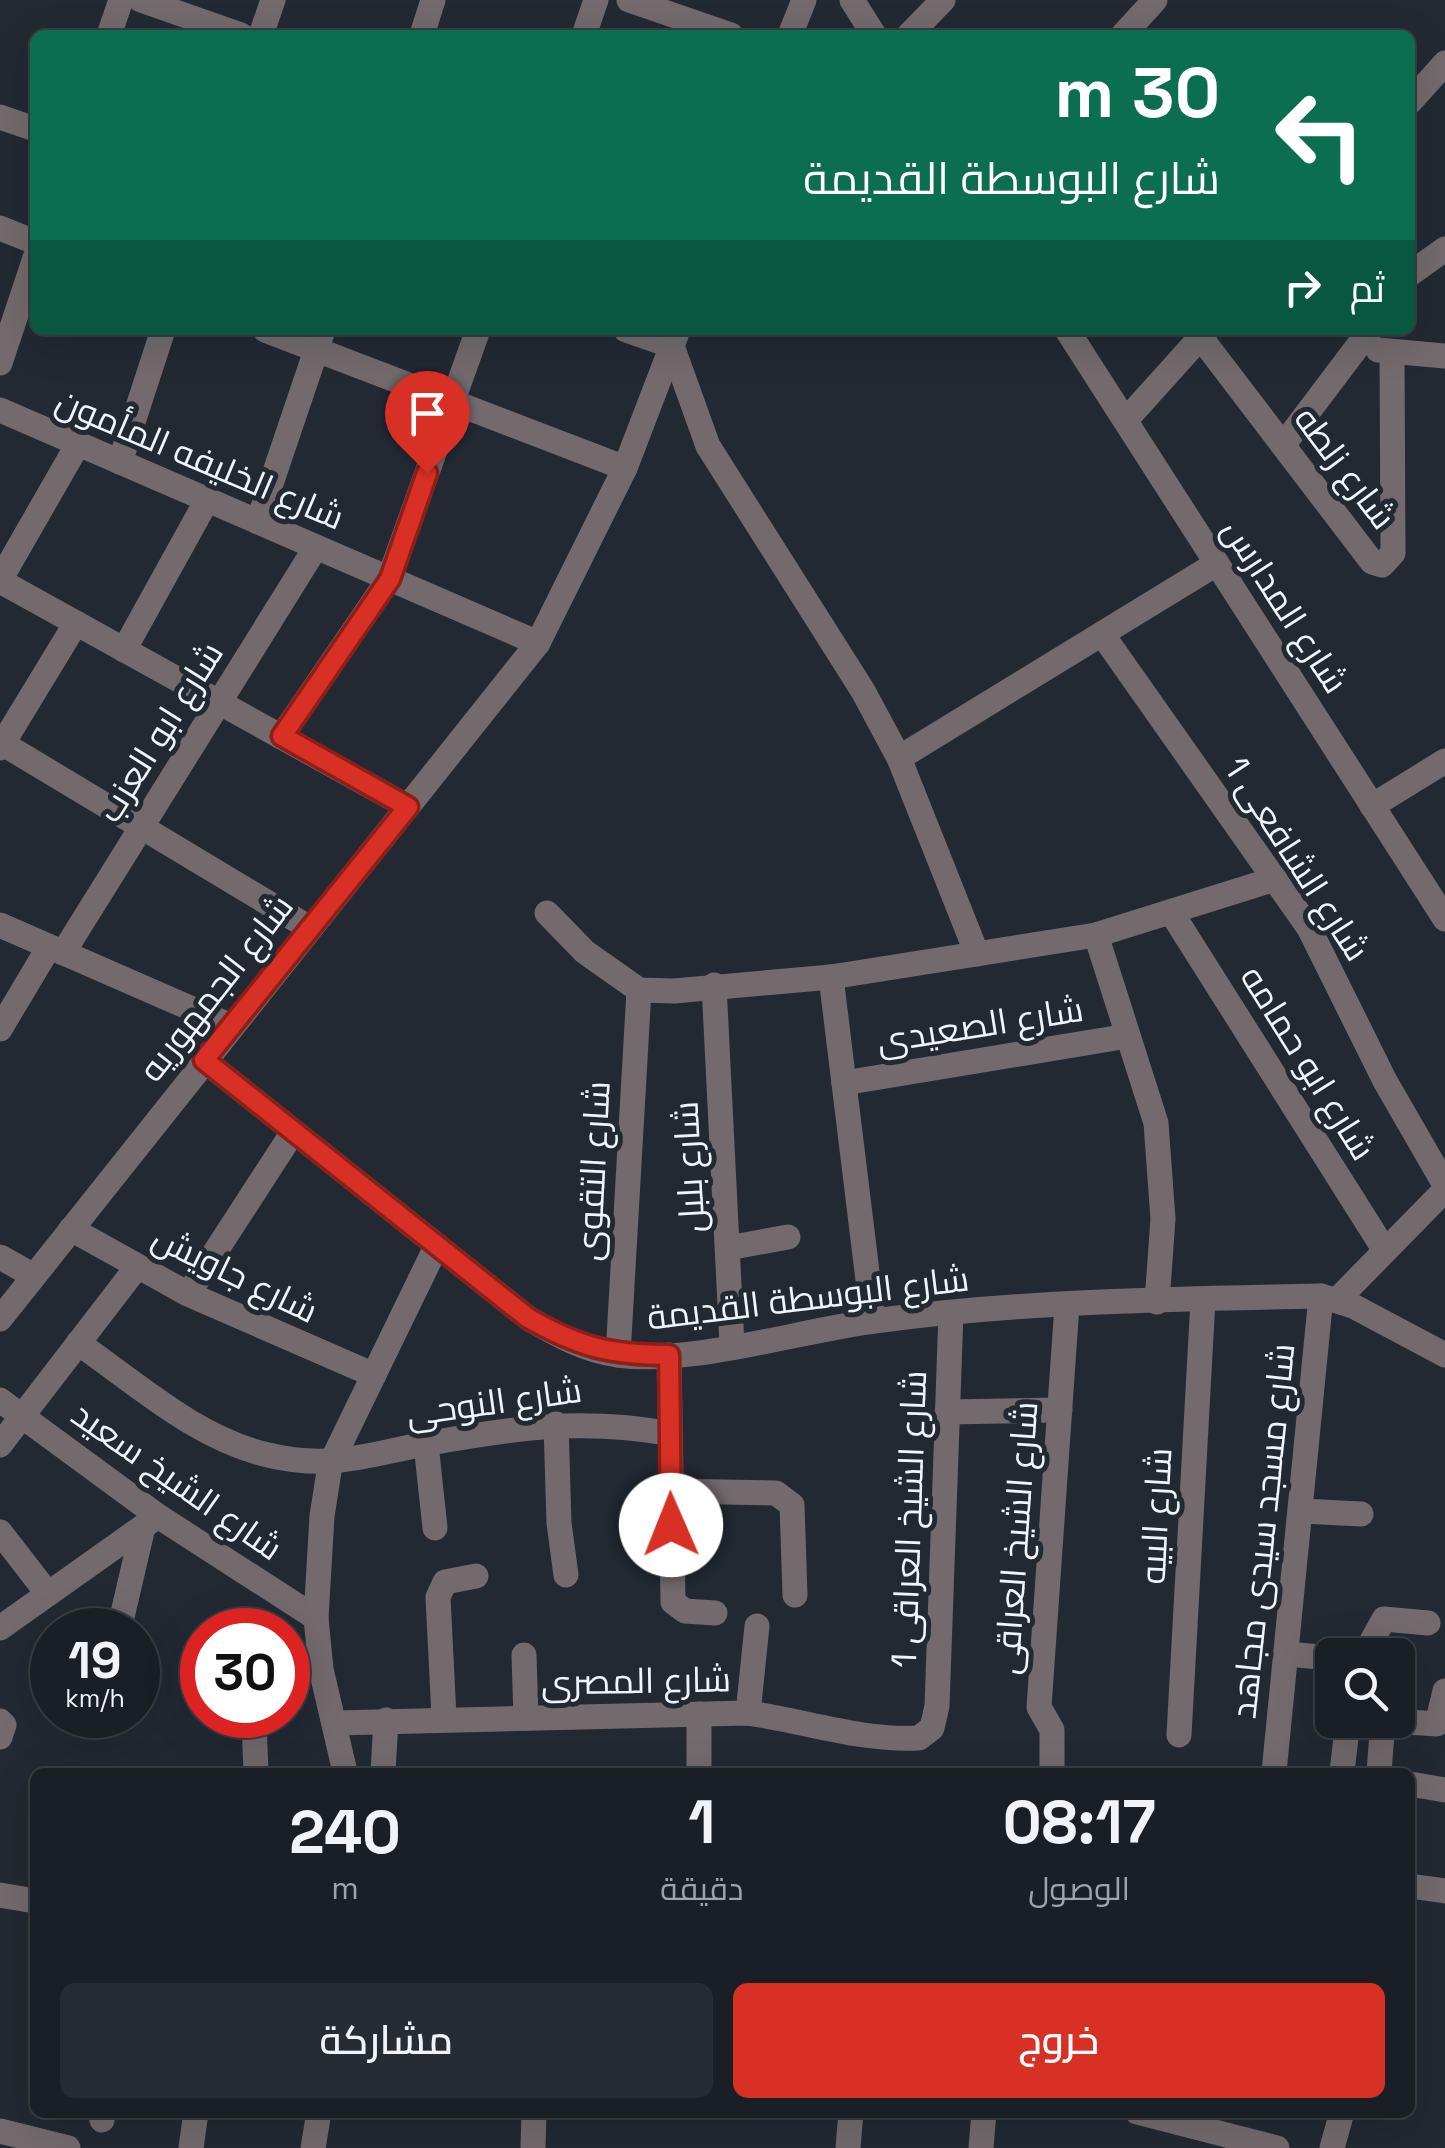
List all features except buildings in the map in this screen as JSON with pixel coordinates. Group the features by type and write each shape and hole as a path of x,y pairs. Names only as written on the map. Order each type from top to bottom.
{"street":[{"path":"112,30 121,0"},
{"path":"141,0 227,30"},
{"path":"263,30 272,0"},
{"path":"424,30 434,0"},
{"path":"586,30 596,0"},
{"path":"629,0 716,30"},
{"path":"792,30 804,0"},
{"path":"852,0 871,30"},
{"path":"915,30 943,0"},
{"path":"1130,30 1155,0"},
{"path":"1415,96 1445,63"},
{"path":"0,117 30,127"},
{"path":"0,228 30,240"},
{"path":"1415,270 1445,249"},
{"path":"0,363 30,273"},
{"path":"120,462 161,335"},
{"path":"292,335 319,340 453,402 625,468"},
{"path":"282,736 390,579 476,335"},
{"name":"شارع المدارس","path":"1070,335 1445,919"},
{"path":"1126,420 1198,335"},
{"name":"شارع زلطه","path":"1203,335 1372,562 1382,566 1394,553 1392,352"},
{"path":"675,338 708,446 863,691 899,758 977,954"},
{"name":"شارع الجمهوريه","path":"0,1320 308,927 538,643 625,468 675,338"},
{"path":"1284,444 1364,339 1392,352 1445,356"},
{"path":"258,522 319,340"},
{"name":"شارع الخليفه المأمون","path":"0,410 538,643"},
{"path":"78,444 0,580 408,807"},
{"path":"124,650 206,500"},
{"name":"شارع ابو العزب","path":"0,1029 142,827 316,547"},
{"path":"899,758 1216,564"},
{"path":"76,623 1,745 308,927"},
{"name":"شارع الشافعى 1","path":"1102,634 1310,928 1385,1081 1445,1188"},
{"path":"1372,806 1445,761"},
{"path":"547,913 586,952 639,990 831,977 1096,935 1173,915 1275,879"},
{"name":"شارع ابو حمامه","path":"1173,915 1384,1249"},
{"path":"0,926 230,1026"},
{"path":"1096,935 1156,1124 1163,1219 1157,1302"},
{"path":"831,977 873,1321"},
{"name":"شارع بلبل","path":"714,985 732,1345"},
{"name":"شارع التقوى","path":"618,1356 639,990"},
{"name":"شارع الصعيدى","path":"844,1084 1128,1036"},
{"name":"شارع البوسطة القديمة","path":"204,1060 528,1318 570,1342 618,1356 669,1355 873,1321 951,1313 1067,1305 1329,1298 1445,1355"},
{"path":"188,1294 293,1132"},
{"path":"1329,1298 1445,1188"},
{"name":"شارع جاويش","path":"71,1229 188,1294 374,1374"},
{"path":"728,1248 788,1237"},
{"path":"344,1768 321,1669 316,1618 322,1516 330,1464 436,1248"},
{"path":"0,1257 34,1276"},
{"path":"0,1445 137,1267"},
{"name":"شارع مسجد سيدى مجاهد","path":"1274,1768 1329,1298"},
{"name":"شارع البيه","path":"1179,1735 1203,1300"},
{"name":"شارع الشيخ العراقى","path":"1052,1768 1052,1730 1040,1707 1067,1305"},
{"name":"شارع الشيخ العراقى 1","path":"932,1728 937,1706 951,1313"},
{"name":"شارع النوحى","path":"78,1343 196,1425 265,1455 330,1464 556,1424 606,1423 667,1433"},
{"path":"669,1355 667,1433 673,1602 684,1611 715,1613"},
{"name":"شارع الشيخ سعيد","path":"0,1400 150,1521 316,1618"},
{"path":"947,1412 1060,1410"},
{"path":"556,1424 559,1523 566,1576"},
{"path":"426,1444 435,1528"},
{"path":"670,1491 776,1493 786,1498 793,1513 795,1595"},
{"path":"1302,1511 1361,1514"},
{"path":"0,1628 150,1521"},
{"path":"126,1608 150,1521"},
{"path":"0,1532 48,1594"},
{"path":"444,1717 438,1597 445,1582 476,1576"},
{"path":"1373,1638 1384,1619 1428,1623"},
{"path":"748,1713 757,1626"},
{"path":"524,1654 526,1718"},
{"path":"1286,1654 1315,1657"},
{"path":"1415,1722 1437,1724 1445,1691"},
{"name":"شارع المصرى","path":"336,1723 444,1717 748,1713 796,1720 834,1732 902,1739 919,1738 932,1728"},
{"path":"699,1714 699,1768"},
{"path":"383,1768 386,1720"},
{"path":"0,1721 4,1726 0,1737"},
{"path":"255,1738 256,1768"},
{"path":"1342,1768 1346,1738"},
{"path":"1379,1768 1380,1738"},
{"path":"1415,1785 1445,1790"},
{"path":"1415,1887 1445,1892"},
{"path":"0,1896 30,1900"},
{"path":"192,2148 195,2118"},
{"path":"313,2148 319,2118"},
{"path":"532,2148 534,2118"},
{"path":"851,2118 848,2147 863,2148"},
{"path":"981,2148 984,2118"},
{"path":"1174,2118 1277,2148"},
{"path":"1239,2139 1241,2118"},
{"path":"1332,2148 1340,2118"},
{"path":"0,2131 68,2148"}],"route":[{"path":"427,473 390,579 282,736 408,807 204,1060 528,1318 570,1342 618,1356 669,1355 671,1525"}]}
